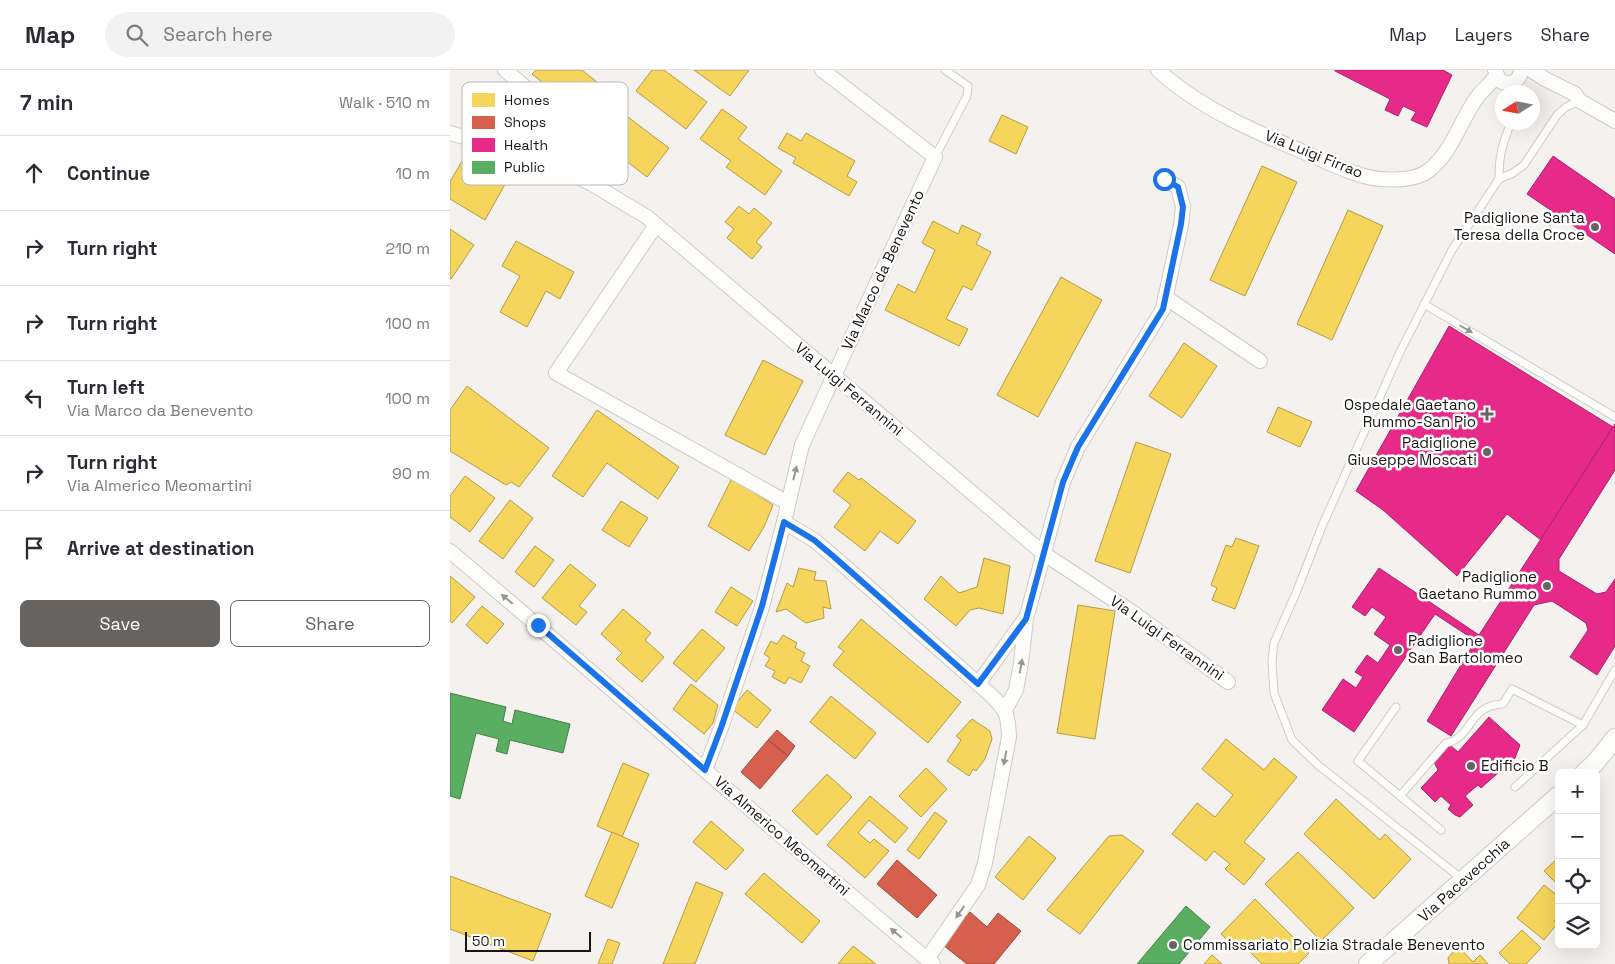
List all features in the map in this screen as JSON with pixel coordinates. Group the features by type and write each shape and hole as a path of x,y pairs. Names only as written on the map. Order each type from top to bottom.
{"street":[{"path":"505,70 519,82"},
{"path":"822,70 935,157"},
{"name":"Via Luigi Firrao","path":"1158,70 1176,87 1216,111 1291,147 1342,168 1379,179 1416,178 1428,171 1454,140 1478,96 1502,81 1512,83 1519,78 1521,70"},
{"path":"1539,72 1575,94 1580,101 1615,121"},
{"name":"Via Luigi Ferrannini","path":"450,133 462,137"},
{"name":"Via Marco da Benevento","path":"705,770 762,606 802,445 935,157"},
{"path":"930,961 978,885 985,863 1009,737 1006,710 1016,690 1026,619 1063,482 1078,447 1163,309 1183,207 1178,187 1164,179"},
{"name":"Via Luigi Ferrannini","path":"594,185 656,225 1043,553 1129,610 1228,682"},
{"path":"656,225 556,373 788,503"},
{"path":"1165,297 1260,361"},
{"path":"784,522 814,540 833,556 1006,710"},
{"name":"Via Almerico Meomartini","path":"450,551 577,658 820,870 930,961"},
{"path":"978,684 1026,619"},
{"path":"1588,769 1615,738"},
{"name":"Via Pacevecchia","path":"1368,964 1555,799"}],"lane":[{"name":"Via Marco da Benevento","path":"935,157 967,96 968,86 944,70"},
{"path":"1464,880 1302,751 1292,740 1274,693 1272,660 1274,643 1323,524 1400,352 1452,250 1499,179 1513,173 1524,165 1542,140 1557,114 1566,107 1580,101"},
{"path":"1499,179 1499,159 1508,130"},
{"path":"1424,304 1615,417"},
{"path":"1514,787 1583,726 1615,670"},
{"path":"1400,796 1446,743 1459,737 1478,712 1494,704 1503,704 1512,689 1583,726"},
{"path":"1396,707 1358,760 1441,830"}],"building: Homes":[{"path":"536,70 582,70 597,82 542,82 532,74"},
{"path":"652,70 664,70 707,102 686,129 636,91"},
{"path":"694,70 749,70 730,96"},
{"path":"722,109 747,127 738,139 782,171 765,195 726,167 731,161 700,139"},
{"path":"1002,115 1028,127 1016,154 989,141"},
{"path":"628,117 669,148 647,177 628,162"},
{"path":"787,133 801,141 806,133 855,161 847,176 857,182 849,196 793,163 796,158 778,148"},
{"path":"462,161 462,185 505,185 485,220 450,199 450,182"},
{"path":"1262,166 1297,182 1245,296 1210,280"},
{"path":"739,206 749,214 754,208 772,223 756,242 762,247 752,259 727,238 734,229 725,222"},
{"path":"1348,210 1383,226 1332,340 1297,324"},
{"path":"933,221 958,234 962,225 981,234 976,244 991,252 972,290 963,286 946,319 968,329 959,346 885,310 898,284 915,293 935,250 922,243"},
{"path":"450,229 474,245 451,279 450,279"},
{"path":"516,241 574,272 560,299 546,291 527,327 500,312 520,276 502,266"},
{"path":"1061,277 1102,300 1038,417 997,395"},
{"path":"1184,343 1217,366 1182,418 1149,396"},
{"path":"763,360 803,381 765,455 725,435"},
{"path":"467,386 549,448 519,487 511,482 506,485 450,451 450,410"},
{"path":"1278,407 1312,422 1300,447 1267,432"},
{"path":"597,410 679,467 658,499 607,463 583,497 552,476"},
{"path":"1136,442 1171,454 1130,573 1095,561"},
{"path":"848,472 859,480 861,478 916,521 898,544 880,531 865,551 834,527 851,505 833,491"},
{"path":"465,476 495,498 470,532 450,517 450,496"},
{"path":"732,478 773,505 764,527 749,551 708,526"},
{"path":"510,500 533,518 503,559 479,541"},
{"path":"621,501 648,518 629,547 602,530"},
{"path":"1236,538 1259,546 1235,609 1212,600 1217,588 1211,585 1226,545 1232,547"},
{"path":"535,546 554,560 534,587 515,572"},
{"path":"984,558 1010,566 1003,614 979,608 970,610 956,626 924,599 941,576 959,593 977,587"},
{"path":"570,564 596,585 579,606 587,612 576,625 542,598"},
{"path":"799,568 816,572 814,580 826,581 831,609 823,607 824,618 806,623 786,609 776,612 787,583 793,587"},
{"path":"450,576 475,597 452,623 450,621"},
{"path":"731,587 753,601 737,626 715,612"},
{"path":"1078,605 1115,611 1095,739 1057,733"},
{"path":"482,606 504,624 487,644 466,625"},
{"path":"623,609 651,633 645,640 664,657 642,682 616,659 622,653 601,634"},
{"path":"861,619 961,702 928,743 833,665 844,651 838,647"},
{"path":"702,629 725,648 696,682 673,663"},
{"path":"783,635 797,643 795,648 805,653 801,661 810,666 801,683 789,677 785,684 772,677 775,671 765,666 770,658 764,654 771,641 777,644"},
{"path":"691,684 718,705 713,723 704,734 673,709"},
{"path":"747,690 771,710 757,728 732,709"},
{"path":"831,696 876,733 855,759 810,722"},
{"path":"972,719 990,731 992,739 985,759 976,771 973,769 969,776 947,761 961,740 956,736"},
{"path":"1226,739 1264,770 1274,758 1297,777 1244,842 1265,859 1244,885 1225,869 1230,864 1214,851 1206,861 1172,834 1197,803 1215,817 1233,795 1202,769"},
{"path":"623,763 649,774 622,837 597,826"},
{"path":"926,768 947,789 921,817 899,796"},
{"path":"827,774 852,797 817,835 792,811"},
{"path":"870,796 908,828 895,843 869,820 858,833 870,843 874,839 889,851 865,878 827,845"},
{"path":"1336,799 1380,840 1385,834 1411,859 1374,899 1304,834"},
{"path":"935,812 947,821 919,859 907,850"},
{"path":"711,821 744,850 726,870 693,842"},
{"path":"612,832 639,844 612,908 585,896"},
{"path":"1122,835 1144,851 1080,934 1047,910 1109,836"},
{"path":"1029,836 1056,858 1023,900 995,877"},
{"path":"1298,852 1354,908 1321,941 1265,884"},
{"path":"1555,861 1555,882 1544,871"},
{"path":"764,873 820,921 802,943 745,894"},
{"path":"450,876 551,914 533,961 450,929"},
{"path":"696,882 723,893 695,964 663,964"},
{"path":"1544,885 1555,894 1555,926 1544,940 1517,918"},
{"path":"1255,899 1309,953 1298,964 1262,964 1240,942 1235,947 1221,934"},
{"path":"1522,930 1541,948 1526,964 1510,964 1499,953"},
{"path":"608,939 620,943 612,964 598,964"},
{"path":"853,946 876,964 838,964"},
{"path":"1458,946 1473,962 1480,955 1488,964 1449,964 1448,958"},
{"path":"1212,955 1222,964 1204,964"}],"building: Shops":[{"path":"777,730 795,746 788,756 768,740"},
{"path":"768,740 788,756 760,789 741,772"},
{"path":"897,860 937,895 917,918 877,884"},
{"path":"970,912 987,927 998,913 1021,931 994,964 967,964 943,945"}],"building: Health":[{"path":"1335,70 1443,70 1452,75 1427,127 1411,120 1416,112 1403,106 1398,116 1385,110 1390,99"},
{"name":"Padiglione Santa Teresa della Croce","path":"1553,156 1615,199 1615,254 1527,194"},
{"name":"Padiglione Giuseppe Moscati","path":"1449,326 1613,427 1541,540 1507,514 1457,576 1383,510 1356,491"},
{"name":"Padiglione Gaetano Rummo","path":"1615,424 1615,470 1559,559 1559,571 1597,594 1606,592 1615,579 1615,646 1597,675 1570,657 1588,630 1586,623 1552,601 1534,605 1451,736 1427,721 1479,635"},
{"name":"Padiglione San Bartolomeo","path":"1379,568 1479,635 1476,641 1435,614 1354,732 1322,710 1343,679 1356,688 1363,677 1355,672 1367,655 1378,663 1390,645 1374,634 1386,617 1372,607 1365,616 1352,607"},
{"name":"Edificio B","path":"1489,717 1520,745 1515,758 1481,788 1478,785 1465,796 1473,805 1460,817 1448,809 1451,805 1441,796 1435,802 1421,788 1438,770 1434,762 1450,745 1458,752"}],"building: Public":[{"path":"450,693 506,707 503,721 512,724 515,710 570,724 563,753 510,740 507,754 496,751 499,739 476,733 460,799 450,796"},
{"name":"Commissariato Polizia Stradale Benevento","path":"1186,906 1210,927 1179,964 1137,964"}],"place":[{"name":"Padiglione Santa Teresa della Croce","path":"1595,227"},
{"name":"Ospedale Gaetano Rummo-San Pio","path":"1487,414"},
{"name":"Padiglione Giuseppe Moscati","path":"1487,452"},
{"name":"Padiglione Gaetano Rummo","path":"1547,586"},
{"name":"Padiglione San Bartolomeo","path":"1398,650"},
{"name":"Edificio B","path":"1471,766"},
{"name":"Commissariato Polizia Stradale Benevento","path":"1173,945"}],"route":[{"path":"538,625 705,770 762,606 784,522 814,540 978,684 1026,619 1063,482 1078,447 1163,309 1183,207 1178,187 1164,179"}]}
